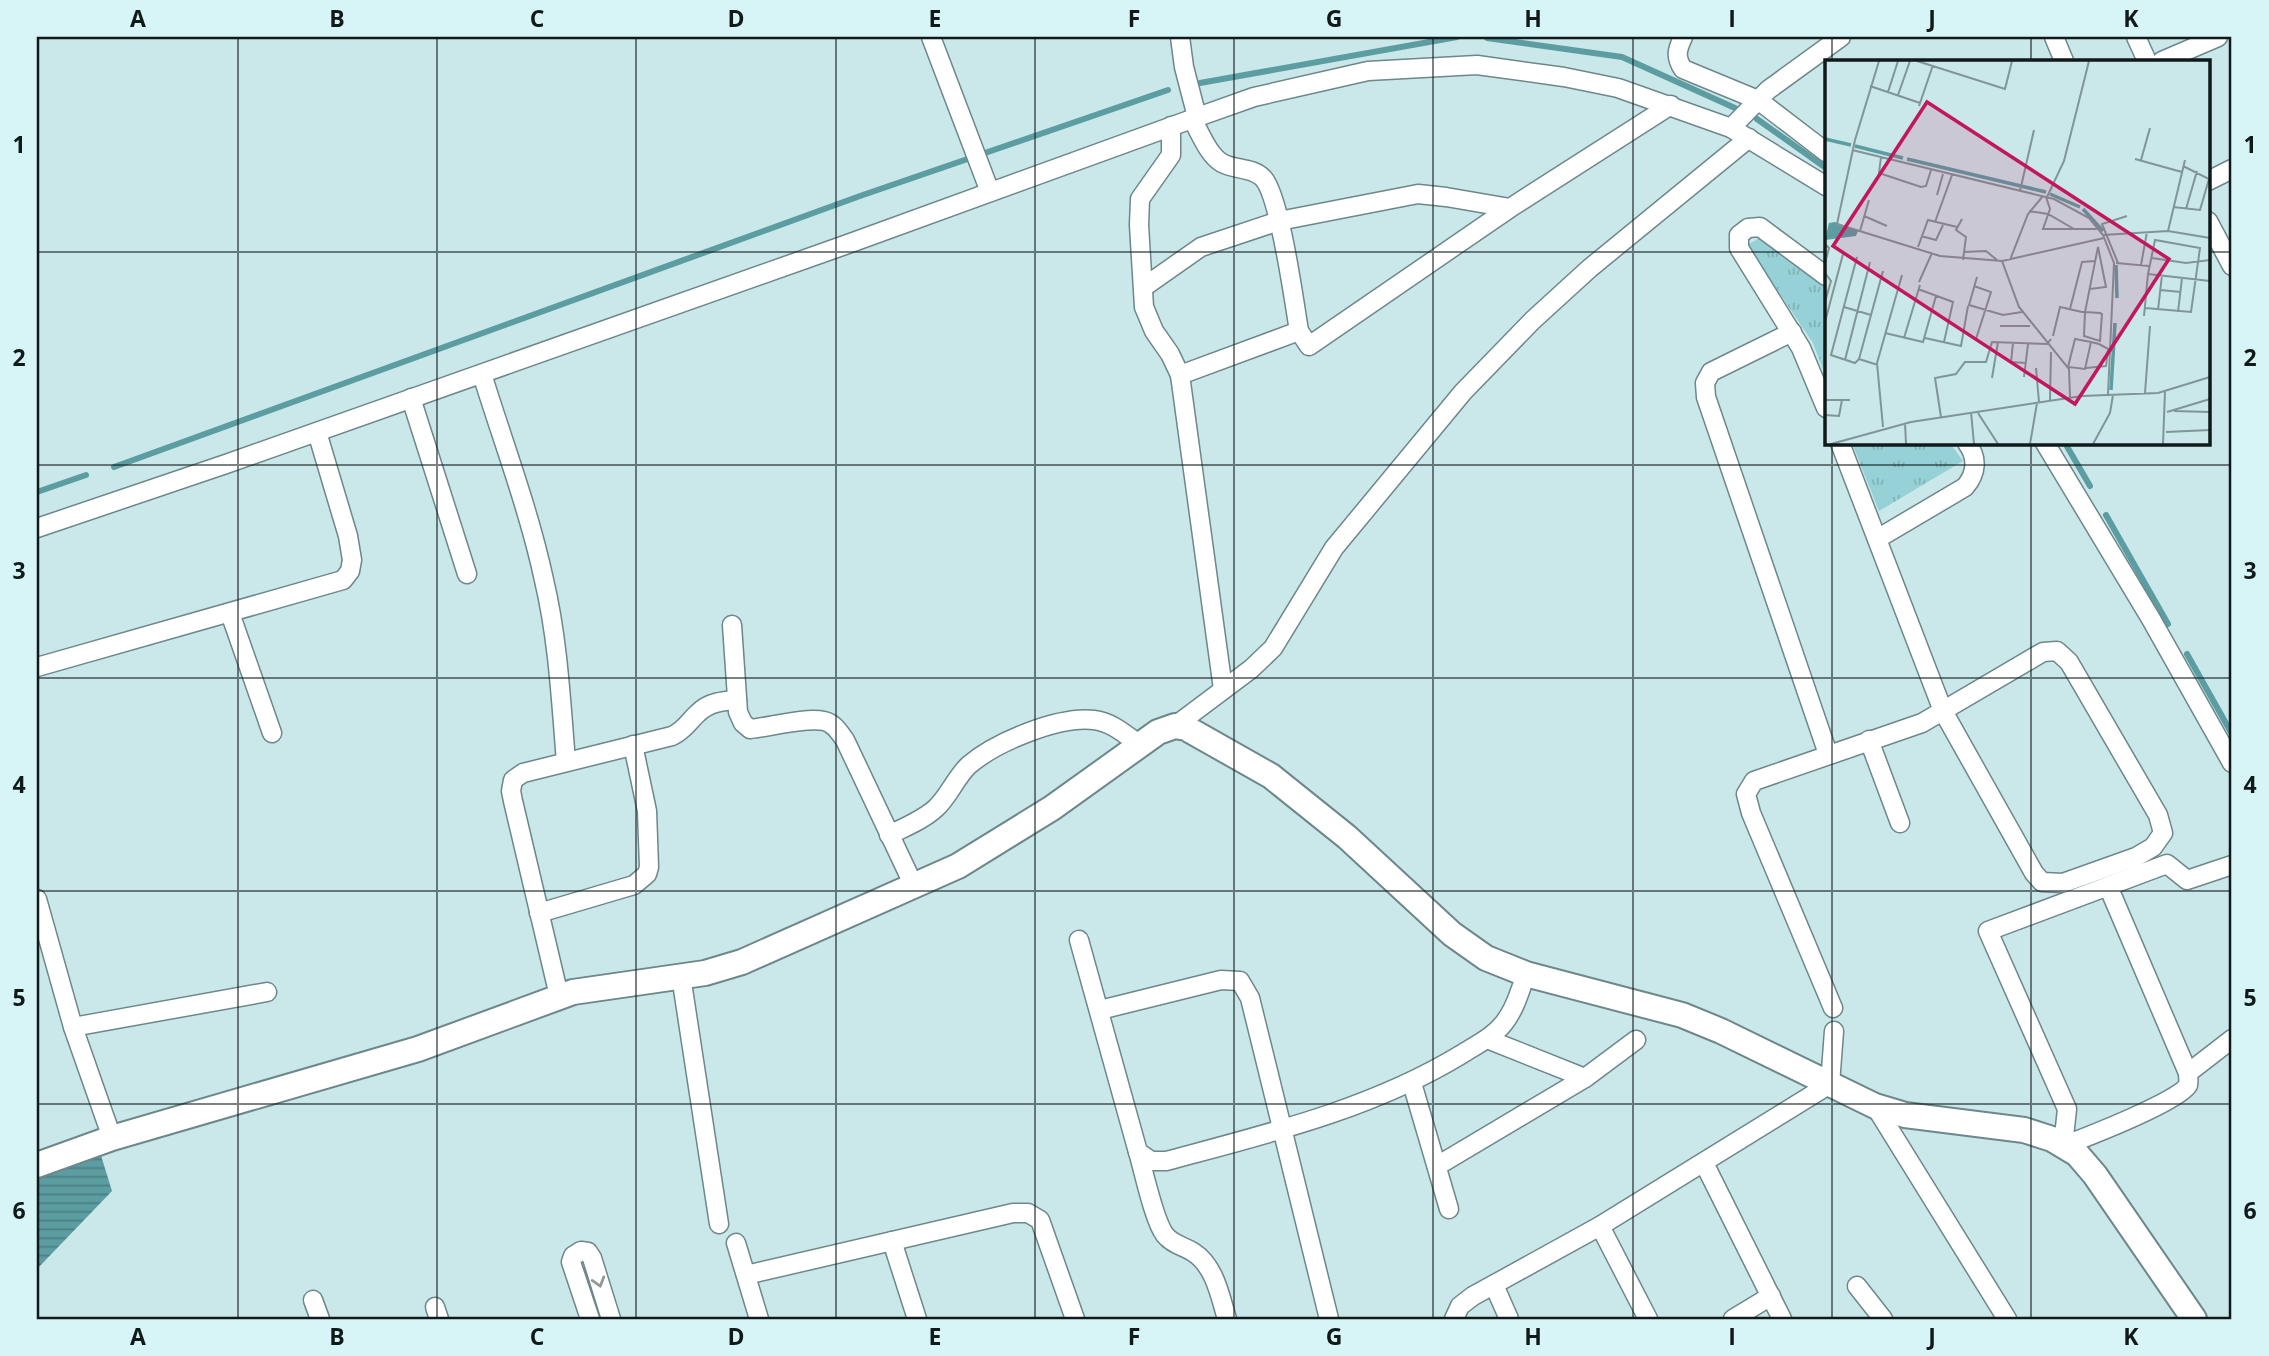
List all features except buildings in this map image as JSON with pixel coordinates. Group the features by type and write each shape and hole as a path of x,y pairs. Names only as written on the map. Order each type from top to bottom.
{"street":[{"path":"931,37 990,192"},
{"path":"1180,37 1195,118 1218,160 1226,165 1256,172 1263,178 1279,221 1299,331 1309,346 1510,208 1671,105"},
{"path":"1683,37 1676,50 1683,69 1758,100 1825,151"},
{"path":"1731,128 1787,75 1841,37"},
{"path":"2054,37 2064,60"},
{"path":"2136,37 2147,60"},
{"path":"2164,60 2218,37"},
{"path":"37,528 845,246 1254,97 1359,73 1465,65 1564,77 1618,88 1731,128 1825,185"},
{"path":"1171,126 1171,155 1140,199 1144,307 1154,331 1180,375 1223,689"},
{"path":"37,1165 112,1138 418,1049 559,996 593,988 705,973 743,962 958,866 1005,838 1158,732 1175,726 1251,669 1273,648 1334,548 1463,392 1533,320 1598,261 1749,138"},
{"path":"2210,180 2232,169"},
{"path":"1144,286 1200,247 1279,221 1418,194 1510,208"},
{"path":"2210,225 2232,266"},
{"path":"1825,275 1760,227 1748,228 1739,235 1739,248 1792,332 1811,369 1825,405"},
{"path":"1180,375 1299,331"},
{"path":"1792,332 1711,372 1705,383 1706,397 1829,754"},
{"path":"482,373 545,581 557,660 566,762"},
{"path":"411,398 467,574"},
{"path":"37,667 343,580 350,571 352,560 348,536 317,432"},
{"path":"1833,1008 1751,813 1746,794 1754,781 1922,723 1943,711 2043,652 2057,651 2069,662 2158,815 2163,834 2153,847 2136,857 2063,883 2042,882 2034,873 1943,711 1840,444"},
{"path":"1877,539 1965,488 1974,477 1975,463 1973,451 1967,444"},
{"path":"2046,444 2144,607 2232,763"},
{"path":"230,613 272,733"},
{"path":"732,625 738,712 743,723 750,729 810,721 825,721 835,726 845,740 914,886"},
{"path":"559,996 510,790 513,780 523,773 672,736 683,731 700,711 708,706 737,700"},
{"path":"889,835 936,807 956,780 980,757 998,744 1025,733 1076,720 1095,720 1114,725 1140,746"},
{"path":"1175,726 1186,728 1271,776 1346,837 1452,934 1486,958 1526,974 1682,1015 1721,1031 1875,1106 1905,1115 2024,1130 2052,1139 2077,1154 2095,1175 2194,1319"},
{"path":"1869,740 1900,823"},
{"path":"539,913 634,885 647,874 647,811 634,745"},
{"path":"2063,1146 2067,1109 1988,931 2167,864 2187,880 2232,865"},
{"path":"2063,1146 2178,1094 2188,1085 2188,1073 2108,886"},
{"path":"37,899 73,1027 112,1138"},
{"path":"1079,940 1161,1229 1173,1243 1192,1251 1204,1260 1212,1273 1227,1319"},
{"path":"1138,1152 1151,1161 1166,1161 1283,1130 1412,1083 1487,1039 1503,1025 1513,1010 1526,974"},
{"path":"681,976 719,1224"},
{"path":"1100,1010 1221,980 1240,981 1250,998 1329,1319"},
{"path":"73,1027 267,992"},
{"path":"1830,1084 1834,1031"},
{"path":"1487,1039 1585,1078"},
{"path":"2188,1073 2232,1039"},
{"path":"1437,1166 1585,1078 1636,1040"},
{"path":"1412,1083 1449,1209"},
{"path":"1454,1319 1460,1306 1600,1226 1830,1084"},
{"path":"1875,1106 2007,1319"},
{"path":"1704,1163 1782,1319"},
{"path":"746,1275 1013,1213 1027,1213 1040,1220 1075,1319"},
{"path":"1600,1226 1648,1319"},
{"path":"892,1241 917,1319"},
{"path":"736,1243 759,1319"},
{"path":"590,1319 571,1262 573,1256 581,1251 588,1252 592,1258 611,1319"},
{"path":"1494,1285 1509,1319"},
{"path":"1857,1286 1884,1319"},
{"path":"1733,1319 1771,1296"},
{"path":"313,1300 320,1319"}],"green space":[{"path":"1763,236 1825,287 1825,374 1813,343 1747,245"},
{"path":"1852,444 1951,444 1963,461 1879,511"}],"shaded area":[{"path":"99,1149 112,1191 37,1269 37,1157"}],"waterway":[{"path":"1200,83 1457,37"},
{"path":"1487,38 1622,57 1735,108"},
{"path":"114,467 860,196 1168,90"},
{"path":"1757,119 1825,167"},
{"path":"2066,444 2090,486"},
{"path":"37,492 86,475"},
{"path":"2106,515 2168,624"},
{"path":"2187,654 2232,734"}]}
